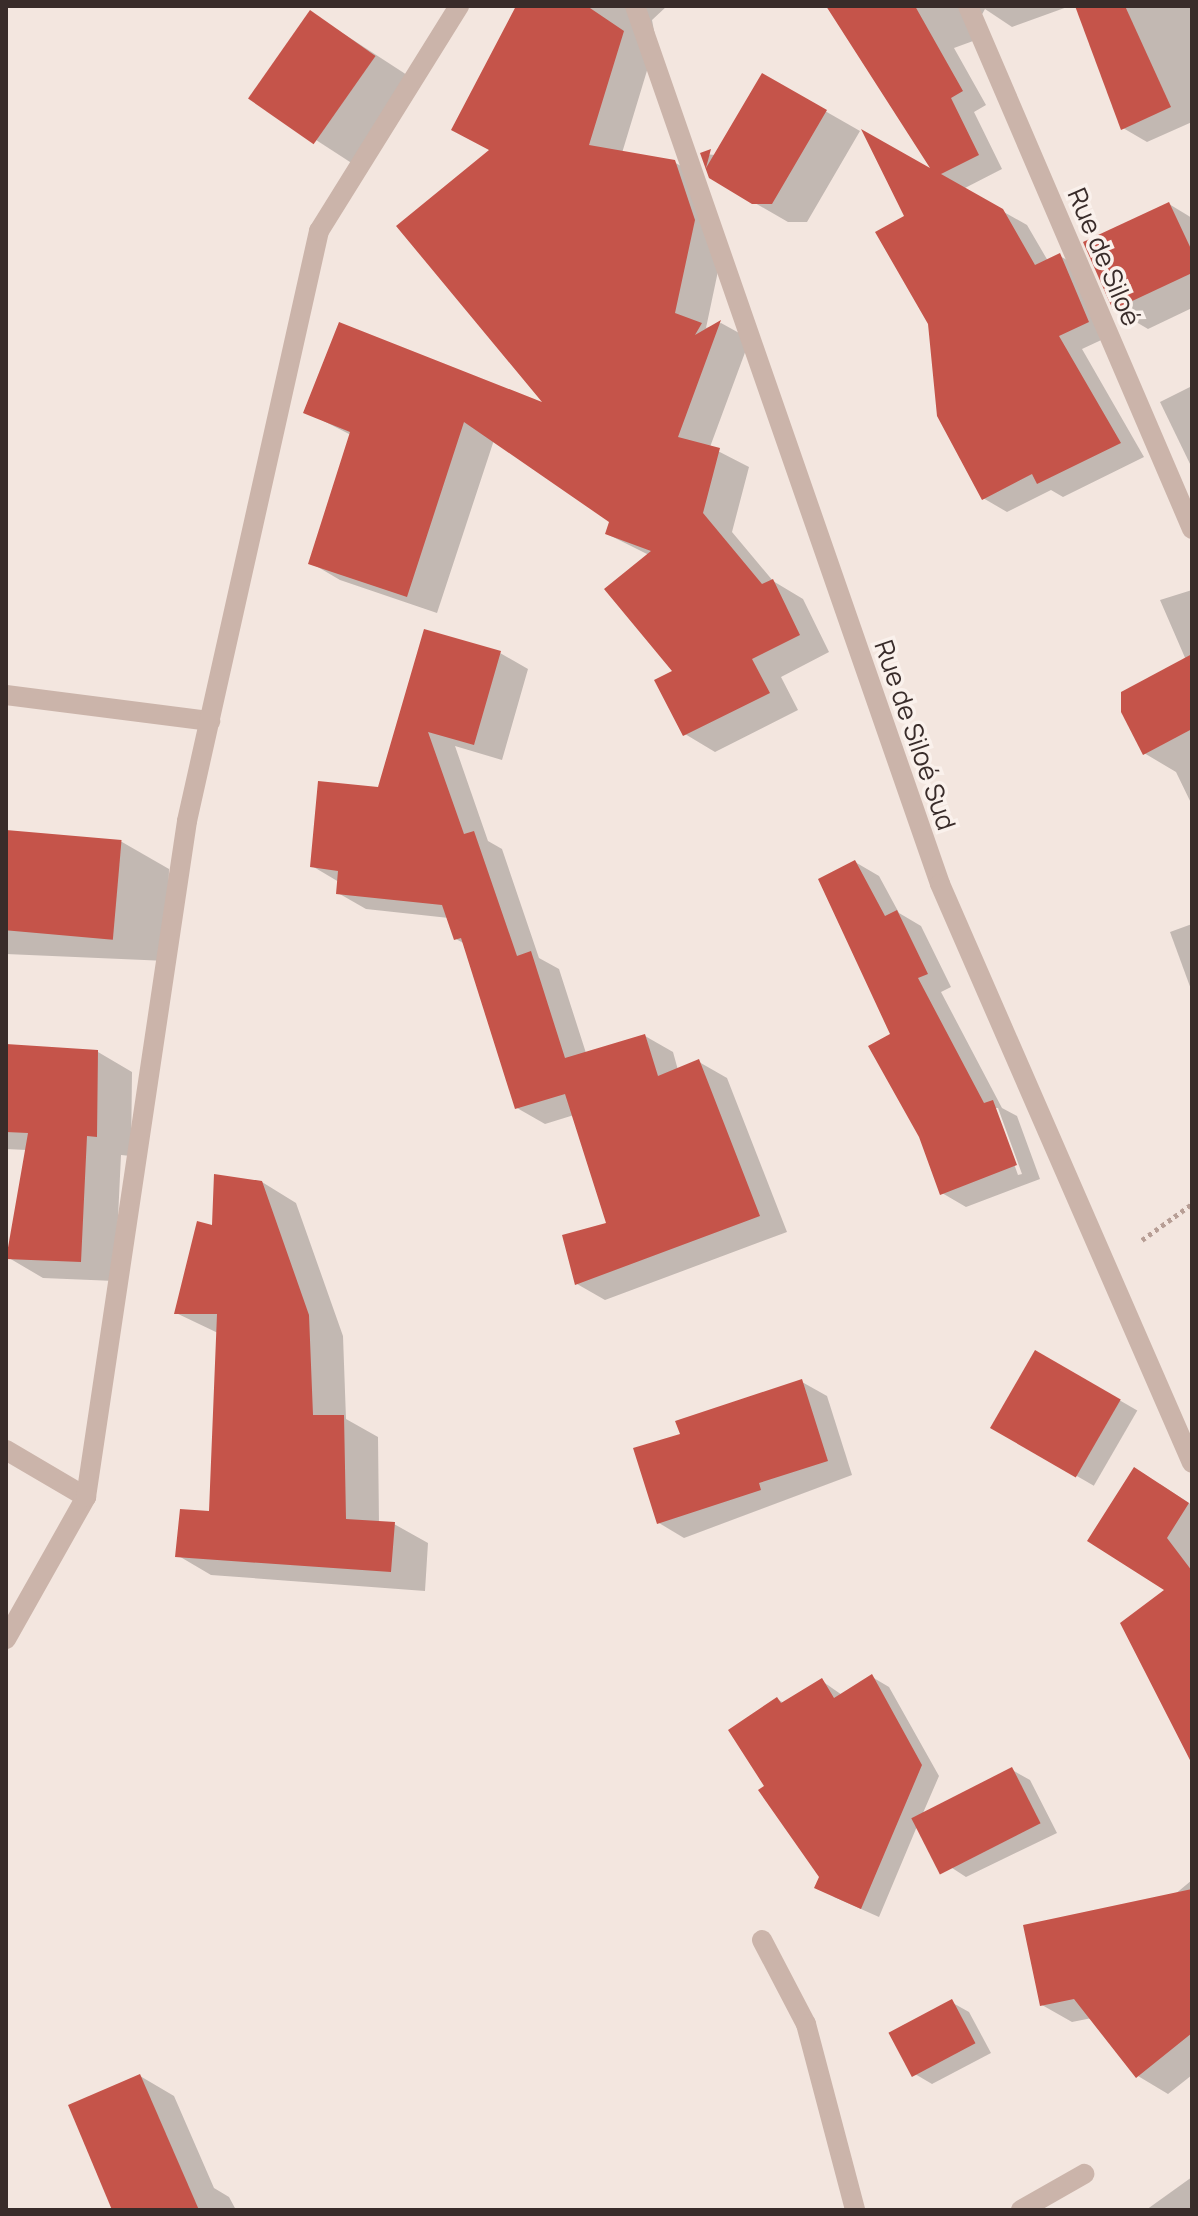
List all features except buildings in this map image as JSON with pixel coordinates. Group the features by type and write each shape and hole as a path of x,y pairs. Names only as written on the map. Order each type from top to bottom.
{"street":[{"path":"6,1639 86,1497 187,821 319,231 459,6"},
{"name":"Rue de Siloé Sud","path":"635,6 940,884 1192,1463"},
{"name":"Rue de Siloé","path":"968,6 1192,529"},
{"path":"6,695 210,721"},
{"path":"6,1450 86,1497"},
{"path":"762,1940 806,2024 855,2210"},
{"path":"1021,2210 1084,2174"}],"path":[{"path":"1107,1268 1192,1204"}]}
